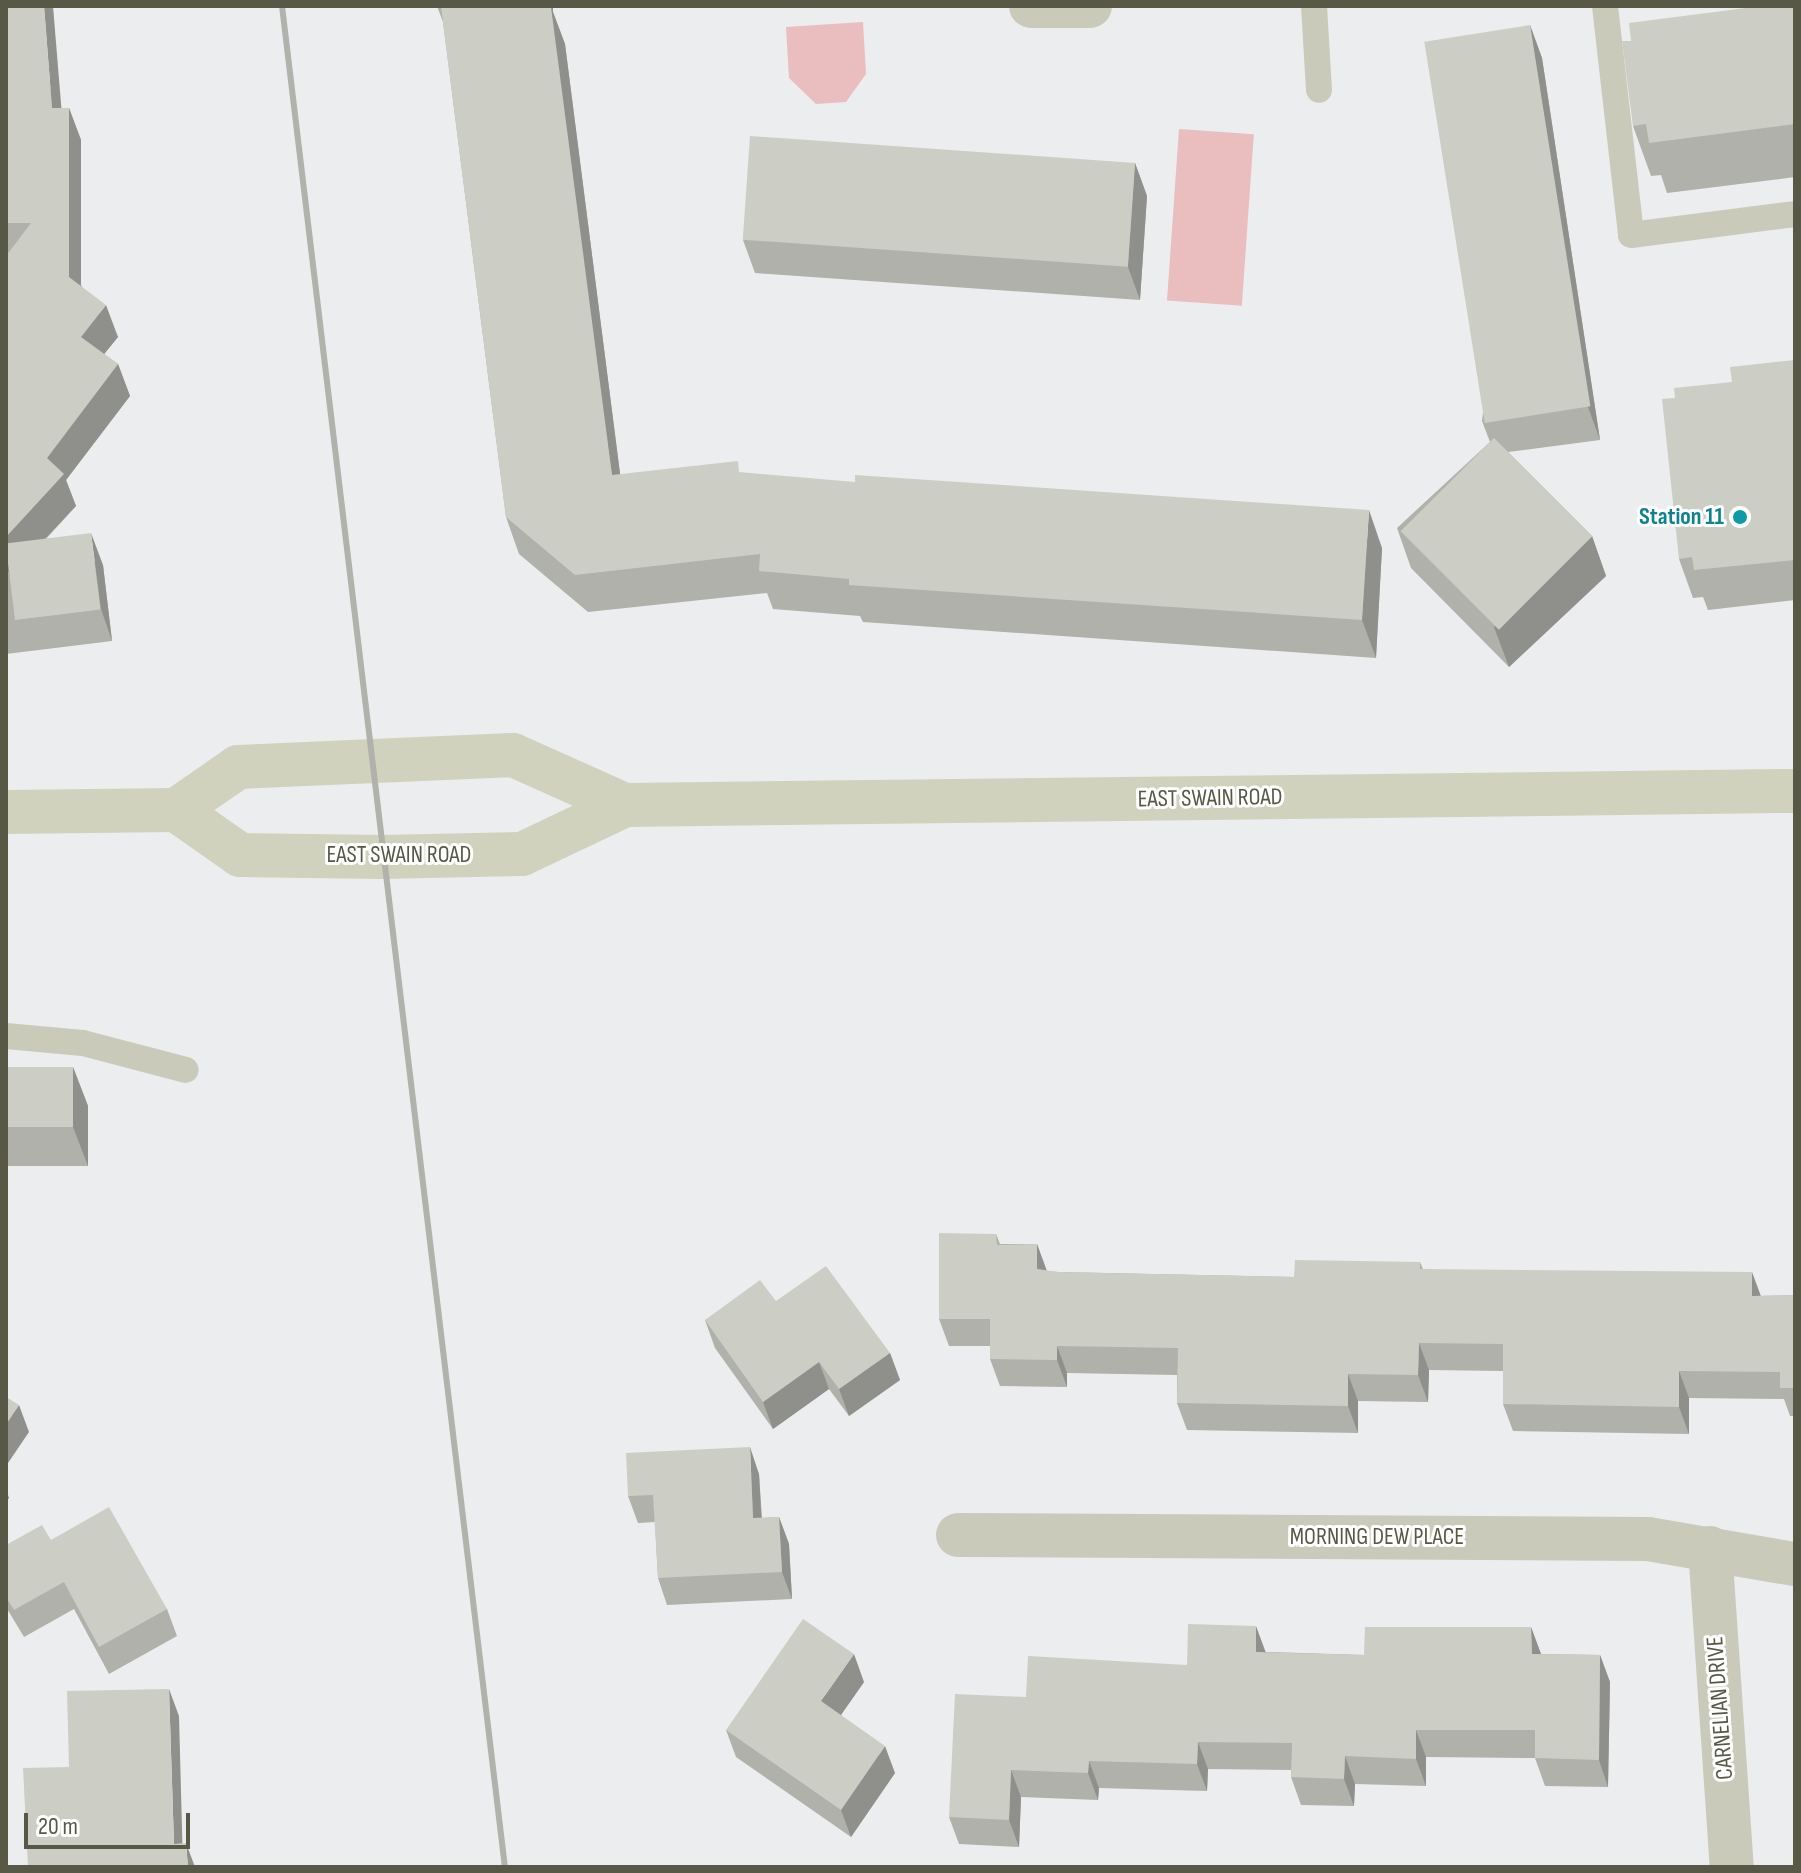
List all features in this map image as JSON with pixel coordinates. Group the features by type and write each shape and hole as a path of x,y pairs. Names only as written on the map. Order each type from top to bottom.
{"main road":[{"name":"EAST SWAIN ROAD","path":"625,805 522,854 382,857 240,855 176,810 238,767 513,755 625,805 1795,791"},
{"path":"6,812 176,810"}],"street":[{"path":"1031,6 1090,6"},
{"name":"MORNING DEW PLACE","path":"958,1535 1648,1539 1795,1564"},
{"name":"CARNELIAN DRIVE","path":"1710,1548 1732,1867"}],"lane":[{"path":"1314,6 1319,90"},
{"path":"1605,6 1631,235 1795,214"},
{"path":"6,1036 83,1043 186,1070"}],"shaded area":[{"path":"863,22 866,74 846,102 816,104 789,78 786,27"},
{"path":"1179,129 1254,134 1242,306 1167,301"}],"building":[{"path":"6,6 44,6 52,108 69,108 69,277 106,305 81,337 118,364 47,458 64,474 6,537 6,256 31,223 6,223"},
{"path":"441,6 551,7 612,475 738,461 739,472 855,482 855,475 1369,510 1362,620 849,585 849,579 759,571 760,554 575,575 506,517"},
{"path":"1761,6 1795,6 1795,124 1649,143 1646,124 1633,126 1622,41 1631,41 1629,23"},
{"path":"1530,25 1590,406 1485,423 1424,42"},
{"path":"750,136 1135,163 1128,267 743,240"},
{"name":"Station 11","path":"1795,360 1795,560 1694,570 1692,557 1679,559 1662,399 1675,398 1674,388 1732,382 1730,367"},
{"path":"1494,438 1592,536 1499,630 1401,531"},
{"path":"91,533 100,609 15,620 6,543"},
{"path":"6,1067 73,1067 73,1127 6,1127"},
{"path":"939,1233 996,1234 997,1245 1037,1244 1037,1269 1058,1272 1294,1277 1295,1260 1420,1262 1420,1269 1752,1272 1752,1296 1795,1295 1795,1388 1780,1388 1780,1372 1679,1371 1679,1407 1503,1404 1503,1344 1419,1343 1418,1375 1348,1374 1348,1406 1177,1403 1178,1348 1057,1346 1057,1360 990,1359 990,1319 939,1319"},
{"path":"826,1266 890,1353 839,1389 819,1362 763,1402 705,1320 760,1280 776,1301"},
{"path":"6,1397 19,1405 6,1424"},
{"path":"750,1447 753,1518 779,1517 782,1572 658,1578 653,1495 628,1496 626,1453"},
{"path":"109,1507 167,1609 99,1647 64,1582 14,1610 6,1597 6,1545 42,1525 51,1540"},
{"path":"803,1619 854,1654 821,1701 885,1746 841,1810 726,1730"},
{"path":"1188,1624 1256,1626 1256,1652 1364,1655 1365,1627 1531,1627 1532,1654 1600,1655 1599,1760 1535,1758 1535,1730 1416,1730 1416,1759 1345,1756 1344,1779 1291,1777 1292,1743 1198,1742 1197,1764 1089,1761 1088,1773 1011,1770 1009,1820 949,1817 955,1694 1026,1697 1028,1656 1187,1665"},
{"path":"169,1689 174,1844 186,1843 188,1867 28,1867 23,1768 69,1767 67,1691"}],"railway":[{"path":"282,6 505,1867"}],"place":[{"name":"Station 11","path":"1740,517"}]}
